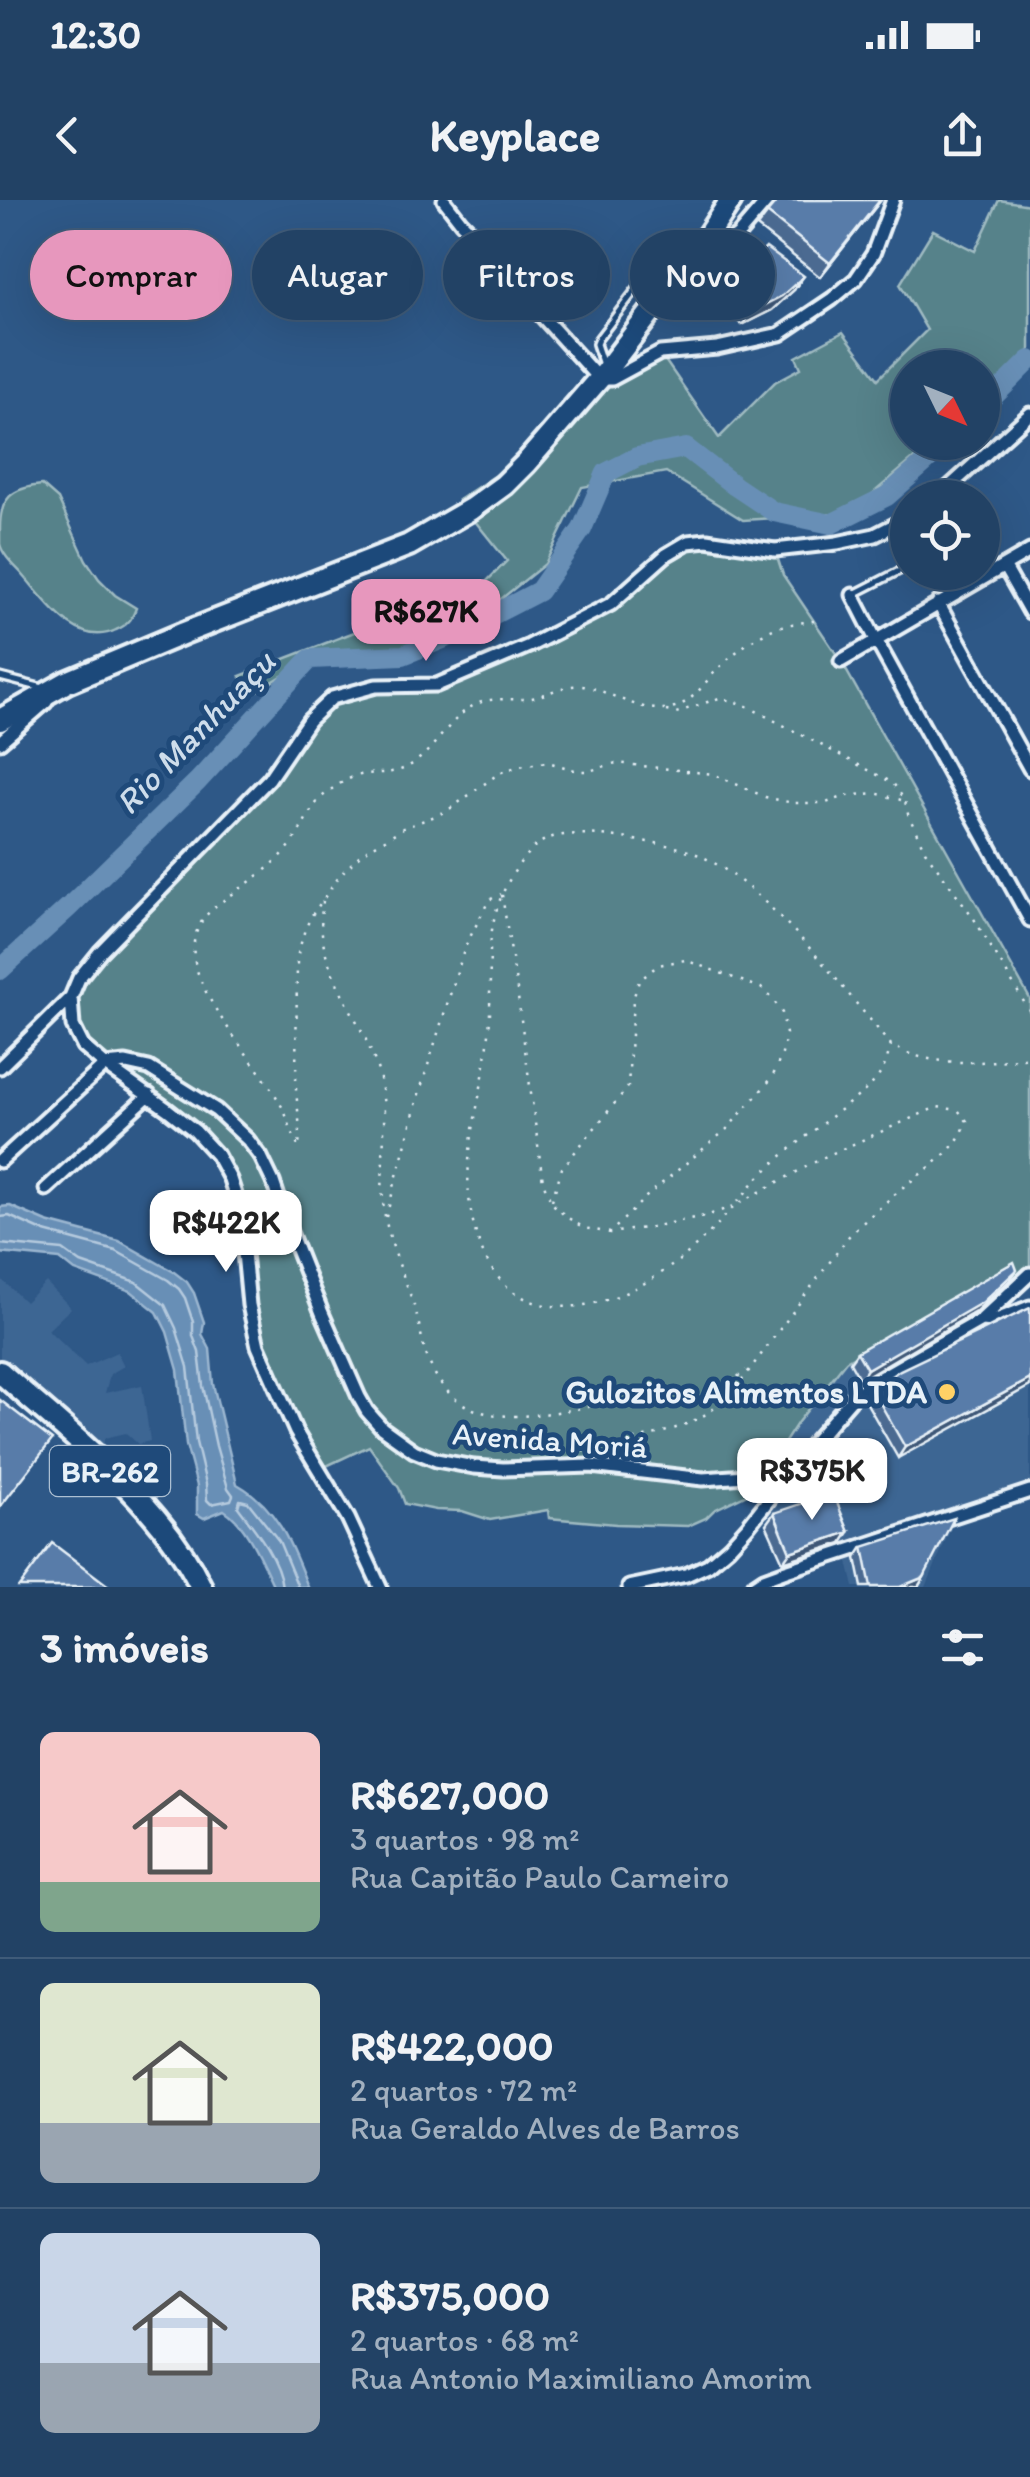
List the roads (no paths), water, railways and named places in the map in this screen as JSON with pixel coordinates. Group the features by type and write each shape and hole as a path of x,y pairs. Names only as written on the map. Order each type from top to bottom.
{"highway":[{"path":"711,230 731,200"},
{"path":"0,720 59,686 410,545 471,510 504,485 646,320"},
{"name":"BR-262","path":"0,1372 115,1475 155,1517 201,1587"}],"street":[{"path":"444,200 510,271 521,293 602,375 612,378 660,353 718,348 780,334 856,278 872,254 893,200"},
{"path":"644,323 700,264 738,235 768,200"},
{"path":"957,480 1030,414"},
{"path":"0,1068 71,997 79,978 100,952 269,779 309,720 332,698 376,686 437,685 529,646 611,604 666,555 688,542 707,540 775,550 837,543 890,527"},
{"path":"841,661 1030,551"},
{"path":"1004,566 1030,612"},
{"path":"853,595 1030,920"},
{"path":"938,603 1030,769"},
{"path":"0,742 64,688 59,686"},
{"path":"71,997 73,1026 84,1046 196,1132 217,1155 230,1179 240,1210 249,1304 258,1346 296,1432 348,1518 380,1587"},
{"name":"Avenida Moriá","path":"106,1065 126,1062 149,1068 216,1110 248,1140 272,1182 322,1313 367,1412 382,1428 414,1450 436,1460 474,1467 591,1466 703,1479 790,1473"},
{"path":"0,1161 106,1065"},
{"path":"46,1189 149,1096"},
{"path":"629,1587 686,1575 708,1565 738,1537 853,1398 871,1383 981,1320 1030,1274"},
{"path":"981,1320 994,1321 1030,1306"},
{"path":"752,1587 786,1571 1030,1491"}],"lane":[{"path":"602,375 596,344 630,297"},
{"path":"853,595 890,575"},
{"path":"0,677 59,686"}],"water":[{"path":"10,1206 47,1222 119,1241 187,1282 204,1322 202,1334 210,1349 213,1384 237,1484 273,1516 308,1587 274,1587 253,1545 232,1516 224,1510 204,1518 197,1514 197,1486 186,1445 178,1370 157,1312 131,1291 75,1271 60,1259 0,1253 0,1207"}],"waterway":[{"name":"Rio Manhuaçu","path":"1000,390 1030,360"},
{"name":"Rio Manhuaçu","path":"0,970 198,781 310,659 403,655 458,633 539,591 582,529 606,473 637,457 686,448 774,512 831,524 887,496 928,460"}],"place":[{"name":"Gulozitos Alimentos LTDA","path":"947,1392"}]}
